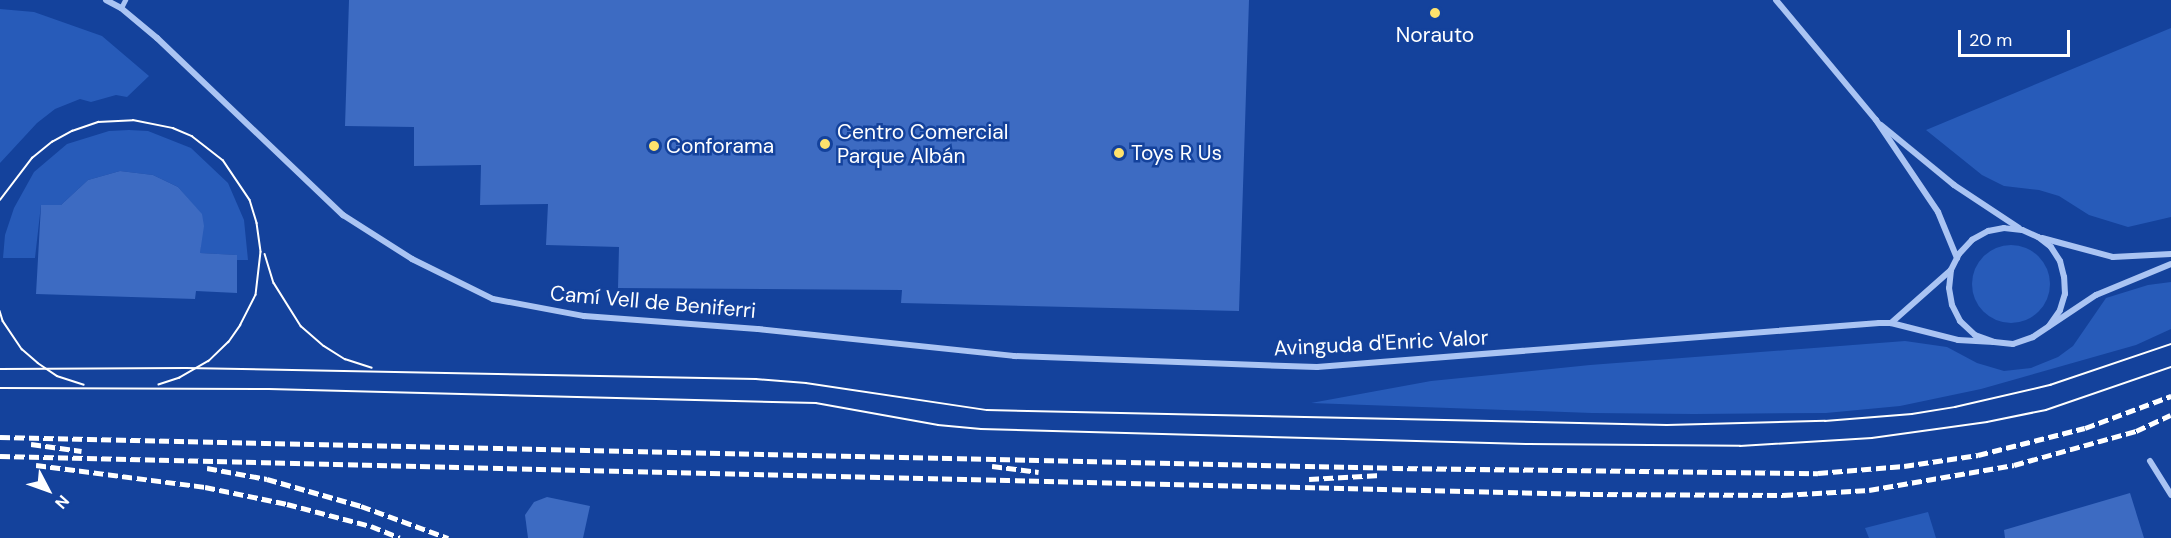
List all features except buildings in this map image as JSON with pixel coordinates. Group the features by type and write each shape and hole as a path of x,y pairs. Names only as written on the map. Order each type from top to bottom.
{"street":[{"name":"Camí Vell de Beniferri","path":"106,0 121,8 166,46 343,215 412,260 493,299 584,316 758,328 871,341"},
{"path":"115,0 121,8"},
{"path":"1776,0 1876,120 1938,213 1957,259"},
{"path":"1876,120 1971,198 2022,230 2038,237 2113,257 2171,254"},
{"path":"1891,323 1951,270 1972,240 1988,231 2004,228 2022,230"},
{"path":"2038,237 2051,247 2060,261 2064,277 2065,294 2060,310 2049,326"},
{"path":"1951,270 1949,288 1952,305 1960,321 1975,334 1994,342 2013,344 2032,337 2096,295 2171,264"},
{"name":"Avinguda d'Enric Valor","path":"871,341 1014,356 1317,367 1891,323 1958,340 1994,342"},
{"path":"2150,461 2171,495"}],"lane":[{"path":"121,8 124,0"}],"shaded area":[{"path":"0,9 34,12 102,36 149,76 127,97 116,95 91,102 80,99 55,109 37,123 0,163"},
{"path":"2171,28 2171,217 2128,227 2089,215 2059,196 2039,190 2004,186 1982,175 1926,130"},
{"path":"109,131 148,131 191,148 228,183 244,220 248,260 237,260 236,255 200,253 202,215 178,187 153,175 120,171 88,180 61,205 41,205 35,258 3,258 5,235 14,208 34,172 67,144"},
{"path":"2011,245 2026,248 2039,256 2047,269 2050,284 2047,299 2039,312 2026,320 2011,323 1996,320 1983,312 1975,299 1972,284 1975,269 1983,256 1996,248"},
{"path":"2171,282 2171,329 2136,345 1981,389 1900,406 1826,413 1694,414 1592,413 1311,403 1431,381 1590,365 1905,341 1947,347 1977,363 2004,371 2031,368 2058,357 2073,346 2106,298 2148,285"},
{"path":"1928,512 1936,538 1869,538 1865,528"}],"tram line":[{"path":"0,200 32,158 52,142 72,131 98,122 133,120 173,128 192,136 223,160 250,200 257,223 261,252 256,295 241,325 229,342 209,361 180,378 159,385"},
{"path":"265,254 274,283 301,326 324,346 345,359 372,368"},
{"path":"0,311 3,321 22,349 57,376 84,385"},
{"path":"0,369 186,368 756,379 806,383 987,410 1667,425 1825,421 1912,414 1955,407 2050,385 2171,344"},
{"path":"0,388 269,389 816,403 938,425 981,429 1529,444 1740,446 1872,438 1987,422 2046,410 2171,367"}],"railway":[{"path":"0,437 1393,468 1818,473 1904,466 1978,455 2085,428 2171,396"},
{"path":"0,456 1593,494 1783,495 1869,490 2014,465 2136,431 2171,415"},
{"path":"31,444 82,451"},
{"path":"36,465 205,487 287,504 371,526 400,538"},
{"path":"992,466 1039,472"},
{"path":"207,468 267,479 361,506 448,538"},
{"path":"1309,479 1381,475"}],"place":[{"name":"Norauto","path":"1435,13"},
{"name":"Centro Comercial Parque Albán","path":"825,144"},
{"name":"Conforama","path":"654,146"},
{"name":"Toys R Us","path":"1119,153"}]}
